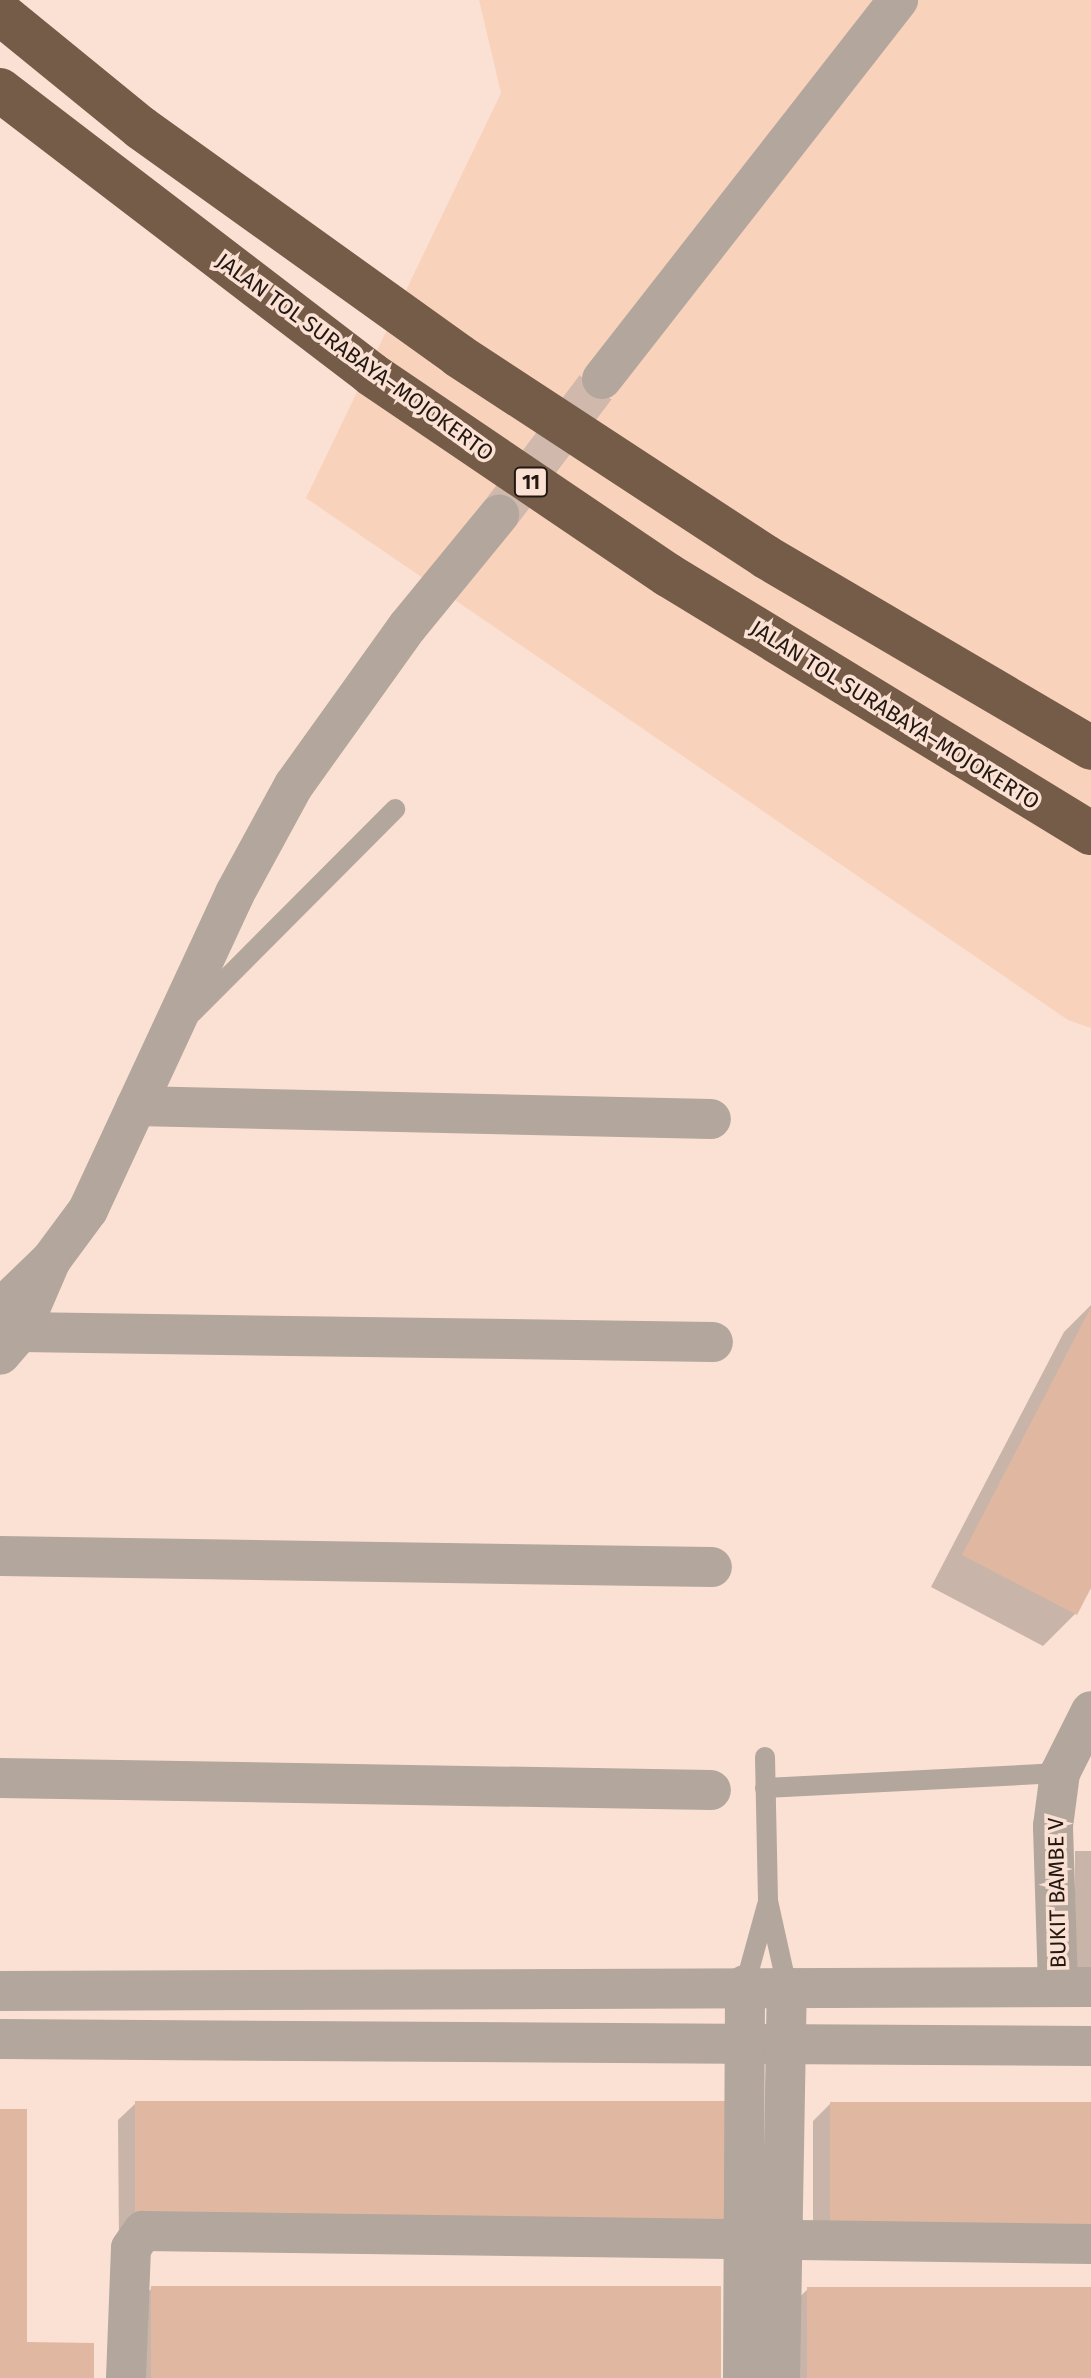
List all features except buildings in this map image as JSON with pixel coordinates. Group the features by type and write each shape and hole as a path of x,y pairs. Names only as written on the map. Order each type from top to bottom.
{"highway":[{"path":"0,13 141,128 459,356 766,557 1091,748"},
{"name":"JALAN TOL SURABAYA–MOJOKERTO","path":"0,90 384,383 668,575 1091,833"}],"street":[{"path":"602,379 898,0"},
{"path":"5,1330 88,1210 235,893 294,785 408,626 499,515"},
{"path":"136,1106 711,1119"},
{"path":"5,1330 713,1342"},
{"path":"0,1556 712,1567"},
{"name":"BUKIT BAMBE V","path":"1074,1987 1053,1826 1070,1783 1091,1711"},
{"path":"0,1778 711,1790"},
{"path":"0,1991 745,1985 1074,1987"},
{"path":"745,1985 745,2045 780,2378"},
{"path":"743,2378 764,2239 786,2046 787,1987"},
{"path":"0,2039 1091,2046"},
{"path":"126,2378 131,2248 143,2231 1091,2244"}],"lane":[{"path":"169,1036 395,809"},
{"path":"765,1757 768,1901 787,1987"},
{"path":"765,1788 1070,1783"},
{"path":"745,1985 768,1901"}],"shaded area":[{"path":"479,0 1091,0 1091,1028 1068,1020 306,498 501,93"}],"tunnel":[{"path":"499,515 602,379"}]}
